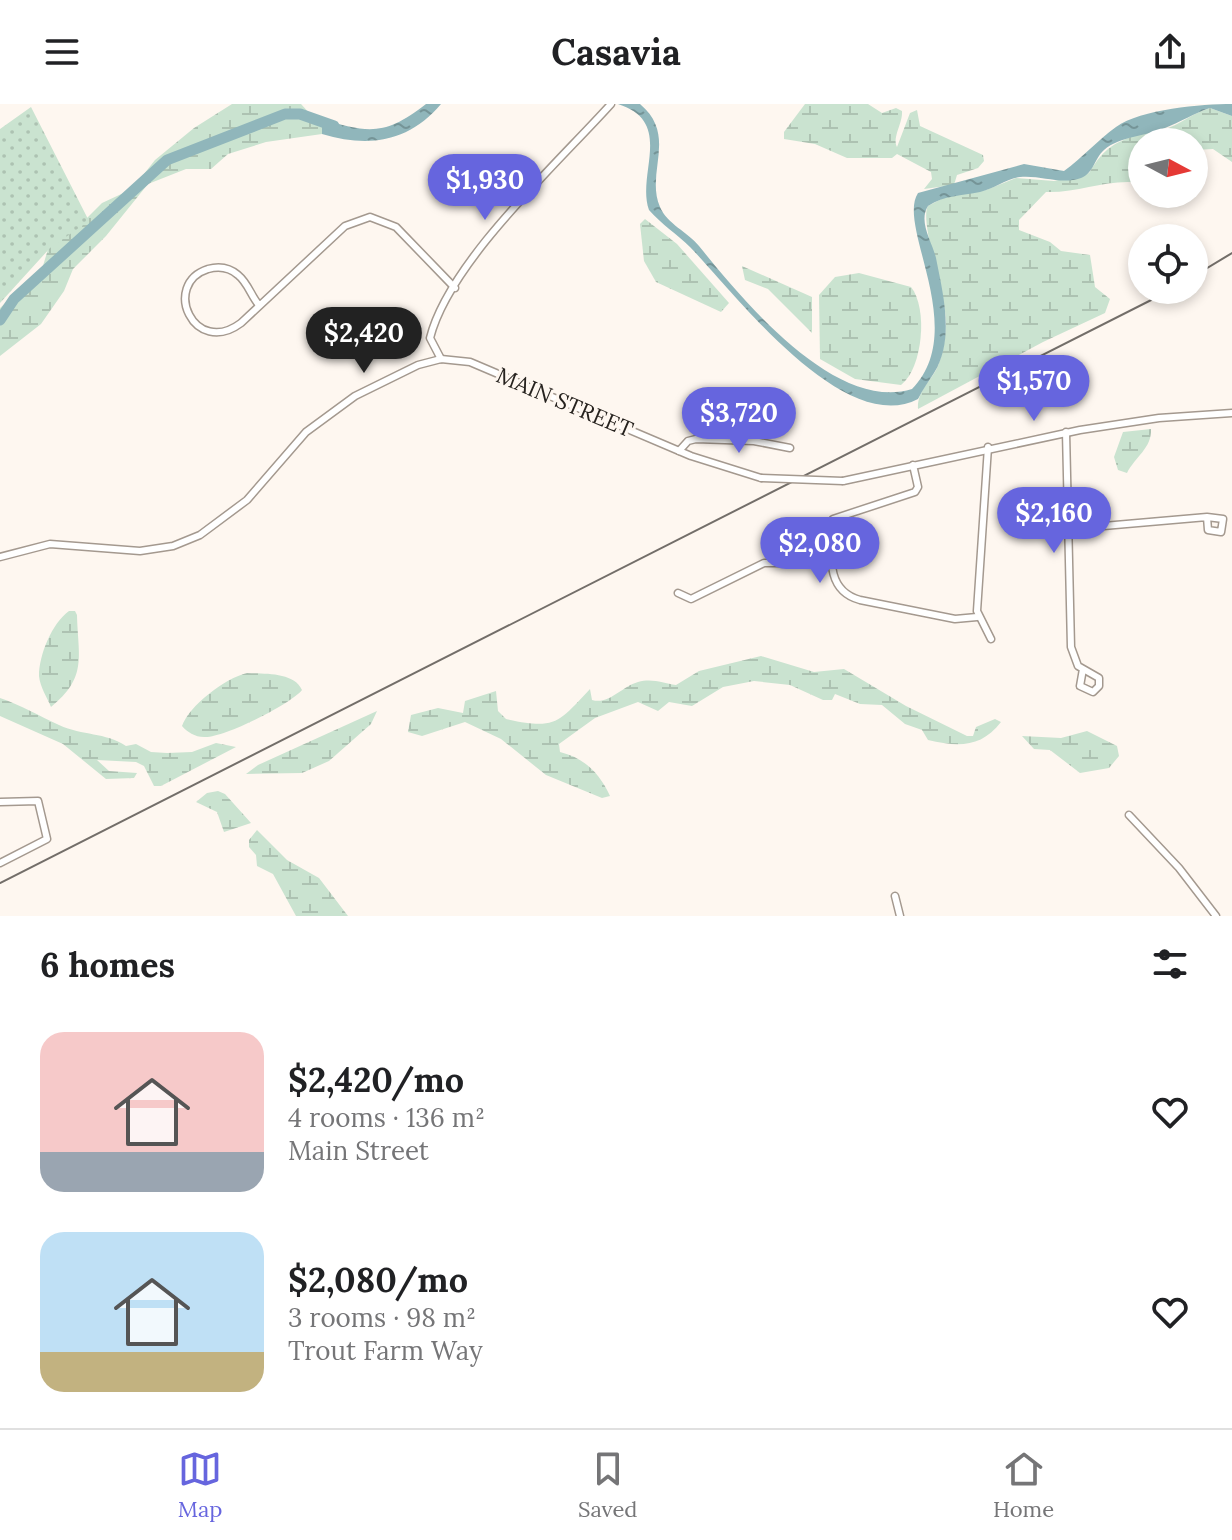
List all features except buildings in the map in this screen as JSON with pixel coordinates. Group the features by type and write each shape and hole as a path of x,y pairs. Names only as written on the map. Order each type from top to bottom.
{"street":[{"path":"0,557 50,544 147,551 173,546 200,535 247,500 329,412 381,383 441,359 430,338 433,325 455,288 481,250 610,104"},
{"path":"259,305 243,280 226,268 206,269 197,275 186,291 185,302 191,320 211,332 233,329 345,226 370,217 396,227 455,288"},
{"name":"MAIN STREET","path":"441,359 470,362 505,375 679,451 761,478 843,481 1066,432 1159,418 1232,413"},
{"path":"1066,432 1071,647 1078,666 1083,669"},
{"path":"679,451 688,441 696,439 744,440 790,448"},
{"path":"988,447 977,617 991,639"},
{"path":"913,465 918,487 915,492 833,519 831,563 834,581 846,596 955,619 977,617"},
{"path":"1069,529 1207,517"},
{"path":"678,593 691,599 764,563 831,563"},
{"path":"0,802 38,801 47,828 47,839 0,863"},
{"path":"1129,815 1166,853 1216,916"},
{"path":"895,896 900,916"}],"green space":[{"path":"232,104 301,104 312,116 322,119 322,134 266,142 228,154 211,169 186,169 148,184 106,236 73,269 64,291 41,324 0,356 0,308 42,269 49,246 79,226 102,203 132,189 155,160 194,128"},
{"path":"805,104 868,104 882,113 896,108 902,111 897,147 910,113 917,110 920,126 983,155 984,161 978,168 957,175 954,185 924,189 932,179 931,172 897,154 892,158 847,158 815,144 784,139 784,132"},
{"path":"31,107 89,221 50,248 0,303 0,129"},
{"path":"1210,108 1232,116 1232,162 1213,149 1208,149 1208,128 1169,128"},
{"path":"1128,139 1128,182 1046,192 1019,220 1019,230 1050,242 1061,251 1090,255 1095,287 1110,299 1105,313 1043,342 918,409 921,393 941,359 946,327 927,227 928,206 945,197 986,190 1016,178 1054,181 1089,173 1101,156"},
{"path":"645,219 677,244 729,303 721,312 656,282 644,261 640,224"},
{"path":"742,266 812,297 812,333 768,289 745,280"},
{"path":"859,273 911,287 916,297 920,309 921,338 914,365 901,385 855,379 820,359 819,295 835,277"},
{"path":"1151,429 1146,447 1127,473 1118,470 1114,457 1123,432"},
{"path":"69,611 75,611 77,615 78,666 71,686 51,707 41,684 40,668 52,631"},
{"path":"761,656 814,672 844,669 906,706 967,736 973,736 976,727 995,719 1001,722 977,741 959,744 939,742 928,740 922,730 905,724 882,705 860,704 835,694 832,700 823,700 790,685 754,681 723,687 692,706 669,702 658,711 638,702 595,718 559,744 560,752 577,758 596,774 610,796 602,798 546,775 501,739 465,722 422,736 408,732 411,715 438,708 463,713 465,701 496,691 498,711 506,719 546,723 563,716 590,689 592,700 604,700 638,682 676,685 699,671"},
{"path":"247,673 286,677 302,690 271,712 213,736 201,737 182,726 192,710 209,694"},
{"path":"0,698 68,728 110,738 126,746 136,744 151,752 192,752 216,743 236,747 161,786 154,786 144,766 136,762 97,760 109,771 137,773 134,778 106,779 63,744 0,716"},
{"path":"377,711 371,724 329,761 302,773 246,774 258,765"},
{"path":"1087,731 1117,746 1119,756 1109,768 1080,773 1050,750 1034,749 1022,736 1061,738"},
{"path":"218,791 225,794 251,823 224,832 217,812 196,802 207,793"},
{"path":"257,830 287,860 319,878 348,916 296,916 273,874 257,866 249,840"}],"water":[{"path":"426,104 441,104 416,127 402,134 372,141 356,141 322,134 322,119 377,129 400,122"},
{"path":"618,104 640,104 657,129 656,194 663,213 694,241 739,294 792,346 822,368 852,384 882,392 912,389 928,365 934,338 934,309 916,229 914,208 918,193 1024,164 1064,171 1127,121 1156,112 1232,104 1232,116 1210,108 1165,128 1128,128 1128,139 1104,150 1089,173 1081,178 1066,181 1020,177 985,191 947,198 928,206 925,225 936,258 946,316 944,346 934,373 918,399 888,405 857,398 824,380 792,354 761,325 690,247 649,210 646,196 649,136 645,123 635,112"}],"waterway":[{"path":"0,320 14,299 167,160 285,114 300,114 334,126"}],"railway":[{"path":"1208,268 1232,253"},
{"path":"0,883 1143,304"}]}
